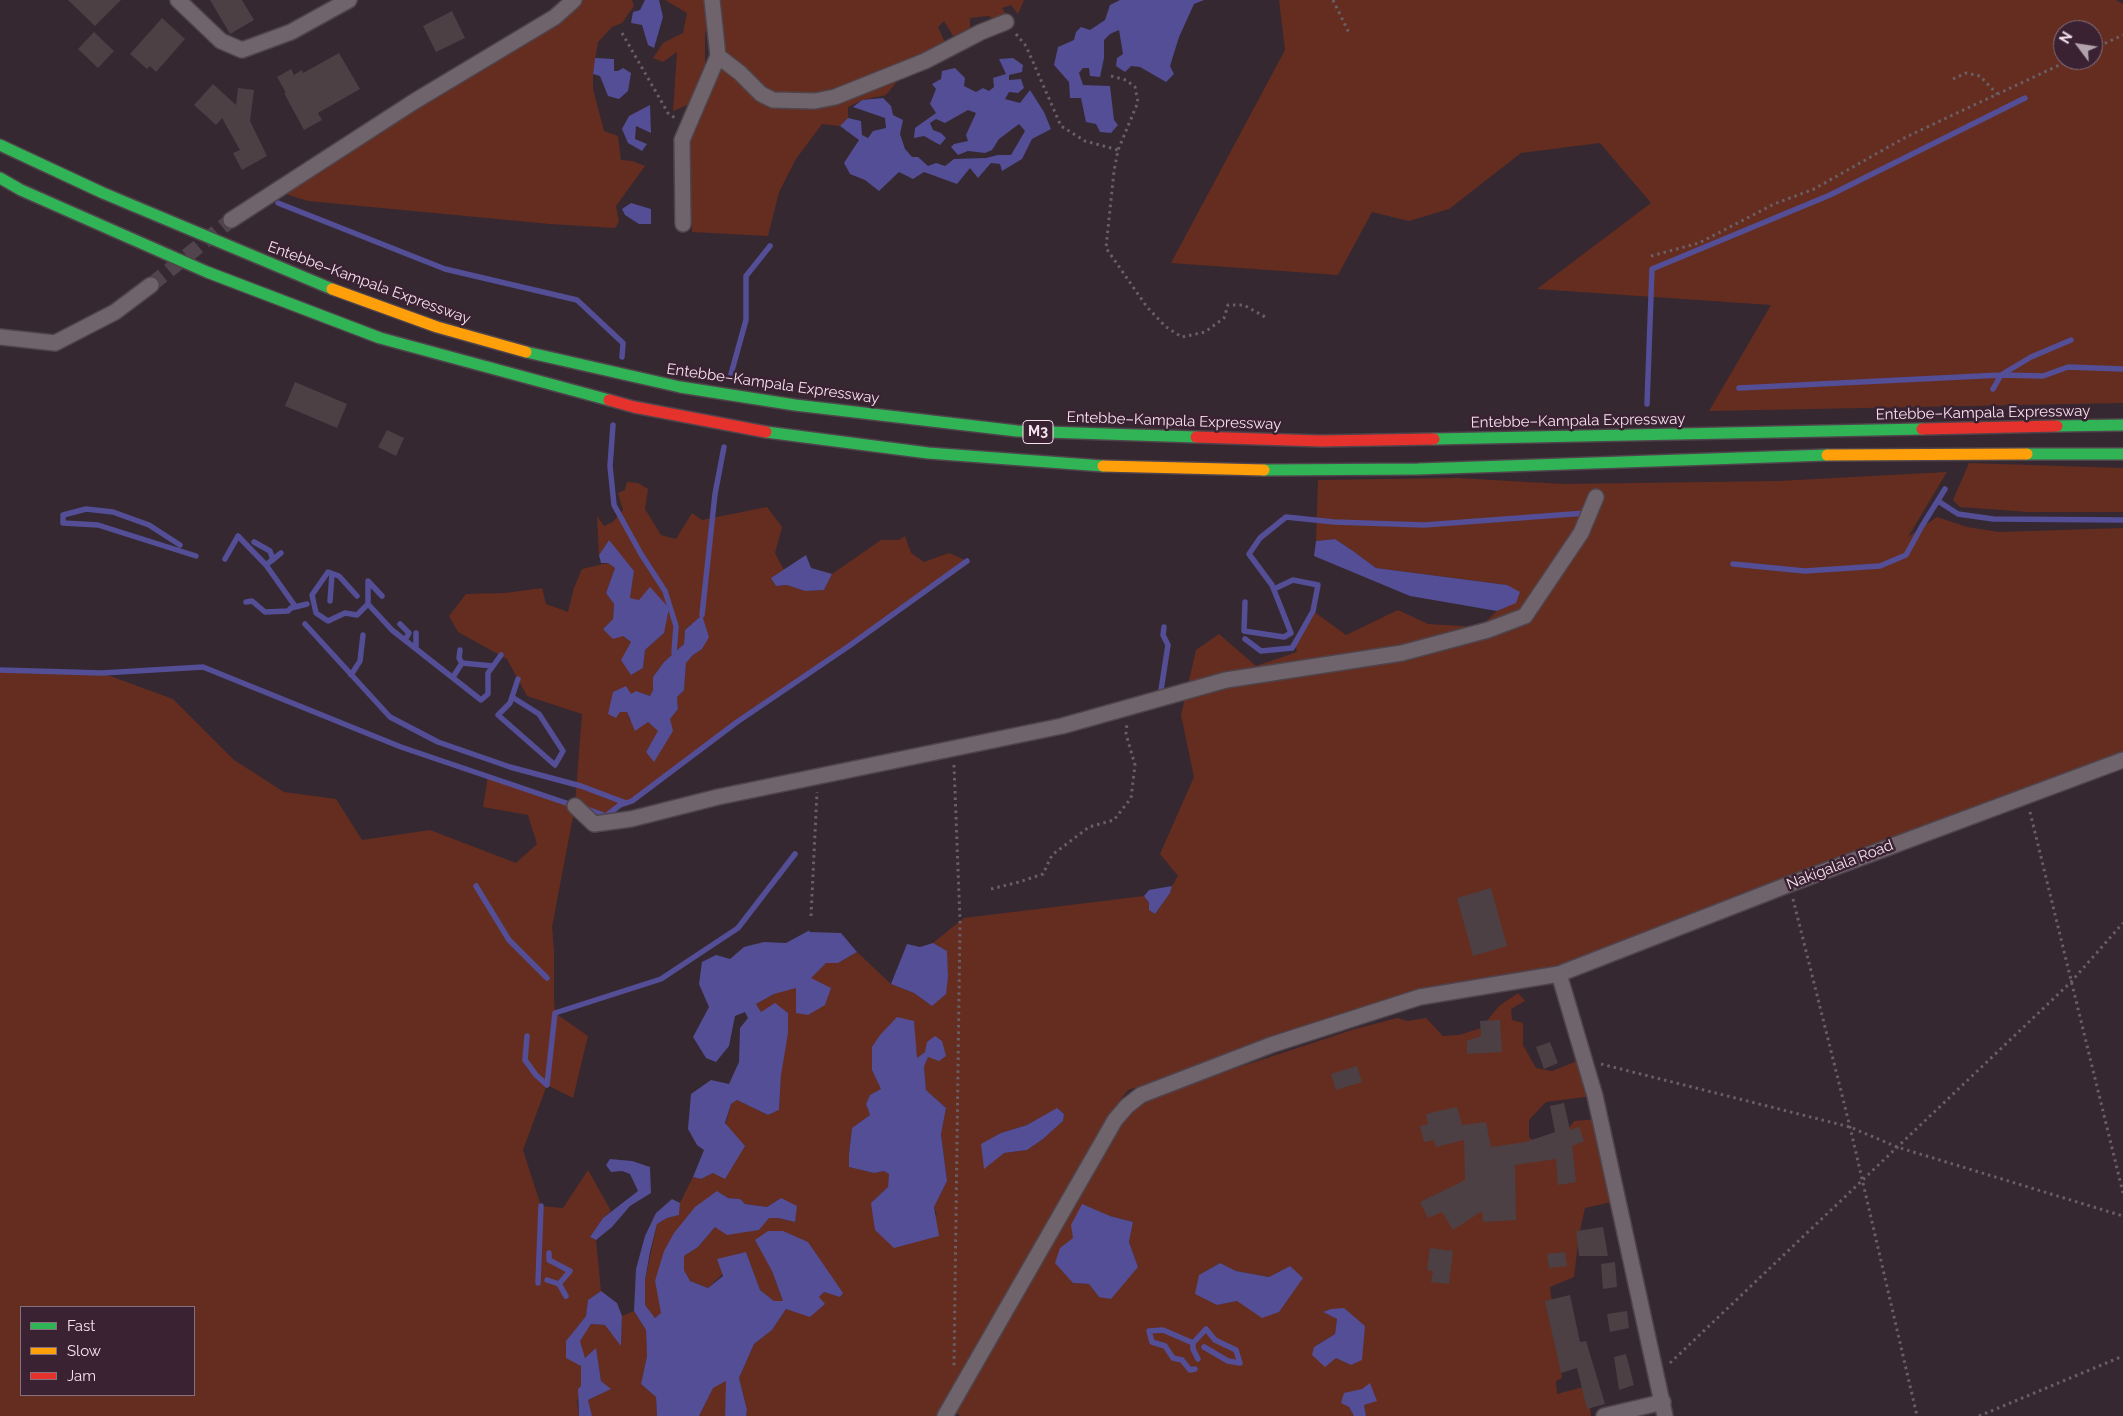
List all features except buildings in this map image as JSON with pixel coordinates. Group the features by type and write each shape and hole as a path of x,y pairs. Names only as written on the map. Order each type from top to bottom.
{"highway":[{"name":"Entebbe–Kampala Expressway","path":"0,145 103,193 296,275 437,327 549,358 680,387 795,405 1017,431 1321,441 2123,426"},
{"name":"M3","path":"0,178 21,190 208,272 380,338 634,407 787,436 928,453 1104,466 1289,471 1418,469 1789,455 2123,454"}],"street":[{"path":"178,0 220,41 242,50 291,32 349,0"},
{"path":"231,220 415,101 555,17 574,0"},
{"path":"683,224 680,149 682,140 718,56 712,0"},
{"path":"718,56 740,73 761,94 773,100 815,100 835,97 925,61 981,32 1006,22"},
{"path":"0,337 56,343 115,312 151,285"},
{"path":"575,806 594,824 631,819 718,797 1062,726 1226,680 1402,653 1488,630 1525,616 1581,533 1596,497"},
{"name":"Nakigalala Road","path":"945,1416 1116,1120 1127,1106 1141,1095 1271,1044 1420,997 1559,974 1790,884 2123,760"},
{"path":"1559,974 1586,1060 1664,1409 1604,1416"}],"path":[{"path":"1334,0 1350,35"},
{"path":"1006,22 1026,46 1061,126 1085,141 1118,150"},
{"path":"622,33 668,113 688,126"},
{"path":"2103,44 2123,35"},
{"path":"1651,256 1699,243 1774,204 1814,189 1906,137 2053,68"},
{"path":"1953,79 1966,73 1980,76 1997,94"},
{"path":"1111,76 1126,80 1135,87 1138,102 1118,150 1106,248 1147,307 1166,327 1182,337 1205,332 1224,318 1228,306 1244,305 1265,317"},
{"path":"991,888 1043,874 1052,855 1089,827 1114,820 1131,798 1135,765 1126,734 1130,708"},
{"path":"953,749 960,921 954,1371"},
{"path":"811,916 818,777"},
{"path":"2026,796 2123,1193"},
{"path":"1790,884 1918,1416"},
{"path":"1657,1376 2071,982 2123,923"},
{"path":"1586,1060 1850,1127 1897,1147 2123,1216"},
{"path":"1979,1416 2123,1356"}],"shaded area":[{"path":"571,0 632,0 634,6 622,23 612,27 598,42 593,73 593,89 604,131 618,136 621,160 632,161 645,166 616,206 619,222 615,228 550,224 308,201 266,188"},
{"path":"645,0 659,0 663,17 654,48 648,45 642,25 631,23 633,12 640,10"},
{"path":"665,0 712,0 705,35 705,74 694,102 673,111 677,52 663,62 653,58 663,43 683,33 687,13"},
{"path":"721,0 1024,0 1018,14 1011,5 1002,8 1010,21 995,21 989,16 970,18 970,39 955,39 944,21 938,27 947,47 932,67 912,63 886,95 862,100 848,107 848,118 840,126 822,124 796,159 779,192 768,236 692,232 687,139 725,55"},
{"path":"1120,0 1204,0 1194,4 1179,37 1170,66 1174,74 1166,82 1140,67 1131,66 1125,72 1116,66 1117,58 1123,54 1119,30 1110,34 1104,40 1104,58 1100,77 1090,76 1089,68 1083,68 1079,73 1083,85 1110,86 1114,120 1118,125 1111,133 1100,132 1096,124 1086,122 1081,98 1070,98 1069,82 1054,65 1058,47 1074,40 1076,32 1081,27 1090,30 1105,20 1110,5"},
{"path":"1279,0 2116,0 2123,4 2123,403 1709,411 1771,305 1537,289 1651,203 1600,143 1521,153 1449,209 1409,221 1372,212 1338,275 1171,263 1285,50"},
{"path":"595,58 614,59 614,71 623,68 631,73 628,91 619,99 608,96 600,76 593,74"},
{"path":"1013,58 1023,65 1022,72 1009,75 1009,80 1021,79 1024,88 1018,93 1009,92 1005,99 1020,103 1030,90 1044,112 1051,129 1032,139 1022,159 1002,171 1000,164 991,163 978,178 970,168 957,184 924,172 913,179 899,172 879,191 865,180 850,174 844,163 859,140 840,126 848,118 861,121 862,135 868,138 873,131 886,128 885,118 853,107 862,100 883,98 891,106 893,115 903,120 900,134 905,149 912,157 918,157 928,166 936,163 945,166 954,159 1011,155 1025,131 1019,124 999,139 992,150 985,153 968,151 958,155 951,147 954,144 968,141 966,135 976,113 968,110 945,123 936,119 930,123 933,130 941,133 946,138 940,145 924,136 914,138 915,128 936,113 930,104 936,89 932,84 941,79 942,71 955,68 965,78 964,86 976,92 983,88 989,91 994,87 993,78 1006,74 999,59"},
{"path":"650,105 651,133 636,126 635,139 647,144 642,151 628,143 622,129 629,116"},
{"path":"631,203 651,209 651,224 639,224 625,215 622,209"},
{"path":"1969,463 2123,468 2123,512 2028,512 1960,507 1953,500"},
{"path":"1947,472 1908,537 1937,517 1967,527 1999,532 2123,528 2123,755 1914,829 1734,899 1558,973 1433,990 1128,1090 1112,1111 987,1334 956,1397 1004,1330 1090,1181 1116,1131 1137,1108 1146,1102 1191,1083 1355,1029 1397,1018 1408,1021 1426,1018 1443,1036 1459,1035 1481,1028 1499,1006 1518,993 1525,1001 1511,1009 1512,1020 1523,1023 1523,1045 1536,1068 1552,1071 1580,1060 1593,1096 1546,1102 1529,1120 1529,1137 1551,1155 1574,1121 1597,1119 1616,1201 1585,1208 1579,1235 1574,1277 1550,1287 1562,1378 1556,1381 1557,1394 1587,1386 1591,1416 1366,1416 1364,1405 1376,1400 1370,1384 1349,1407 1354,1416 960,1416 955,1411 944,1416 746,1416 747,1410 739,1378 754,1344 772,1330 786,1309 819,1297 824,1292 840,1297 808,1242 772,1271 783,1301 774,1301 760,1290 746,1252 708,1288 690,1281 684,1270 684,1256 698,1247 716,1226 759,1230 768,1218 795,1222 781,1198 767,1207 745,1204 740,1199 728,1198 717,1191 655,1281 662,1313 655,1318 645,1305 645,1280 657,1224 667,1218 679,1215 680,1203 693,1177 701,1179 713,1173 731,1104 737,1100 768,1115 779,1110 781,1075 761,1012 756,1004 810,978 826,963 838,963 857,952 891,984 914,993 932,1006 947,951 933,943 964,918 1144,896 1149,904 1149,910 1155,914 1170,893 1178,876 1160,854 1194,777 1181,715 1196,650 1219,634 1256,666 1297,652 1295,643 1313,611 1346,635 1398,610 1428,624 1480,627 1497,611 1516,602 1507,585 1376,568 1335,539 1316,541 1318,480 1458,478 1563,484 1778,481","holes":["925,1052 928,1057 924,1067 926,1090 946,1108 941,1133 947,1181 934,1207 937,1215 871,1203 888,1187 889,1174 884,1171 874,1173 850,1167 849,1154 852,1128 870,1115 866,1104 870,1095 882,1089 872,1070 917,1059","1057,1109 1064,1114 1063,1121 1027,1150 1004,1153 1001,1133 1027,1125","1110,1216 1133,1222 1129,1242 1138,1267 1099,1297 1089,1284 1073,1283 1066,1273 1060,1248","1220,1263 1236,1271 1269,1277 1290,1266 1237,1301 1217,1305 1199,1275","1323,1312 1365,1326 1351,1365 1314,1347 1335,1334 1337,1319"]},
{"path":"627,482 638,483 648,489 645,509 661,535 676,539 692,513 702,520 767,507 782,527 775,553 784,570 772,578 776,586 787,585 805,591 824,590 832,574 881,540 899,540 905,536 911,553 924,562 949,553 967,561 849,646 737,722 632,801 620,805 606,816 575,806 552,927 554,999 555,1013 588,1036 573,1098 547,1085 523,1150 541,1206 563,1208 588,1170 611,1211 603,1218 590,1237 596,1240 601,1291 588,1300 586,1316 566,1342 581,1366 581,1386 577,1402 579,1416 0,1416 0,670 102,673 173,699 234,760 284,792 336,799 362,840 430,830 516,863 537,844 528,815 483,807 488,776 575,805 582,714 527,696 507,659 458,632 449,616 466,594 505,593 542,588 546,604 568,612 574,588 582,569 608,563 615,568 606,593 614,604 613,619 603,629 623,636 631,642 631,675 643,668 645,650 664,633 638,600 630,598 634,571 608,541 599,555 597,516 604,526 613,522 623,510 618,493 625,490","holes":["702,615 702,649 686,663 684,690 677,697 678,709 670,719 654,761 646,752 659,731 648,722 630,721 627,712 620,712 636,691 650,696 653,690 653,677 664,662 684,644 685,630"]},
{"path":"1335,539 1376,568 1507,585 1520,592 1516,603 1497,611 1410,596 1314,556 1316,541"},
{"path":"609,540 634,571 630,598 639,600 650,587 669,608 664,633 645,650 643,668 631,675 621,660 631,642 623,636 613,639 603,629 613,619 614,604 606,593 615,568 608,563 601,563 599,555"},
{"path":"806,555 811,568 832,574 824,590 805,591 787,585 776,586 771,578"},
{"path":"702,615 709,637 702,649 686,663 684,690 677,697 678,709 670,719 673,731 654,762 646,752 658,731 648,722 635,731 627,712 620,712 616,718 608,714 613,692 626,686 631,694 636,691 650,696 653,690 653,677 664,662 684,644 685,630"},
{"path":"1172,886 1170,893 1155,914 1149,910 1149,903 1144,896 1149,890"},
{"path":"810,930 809,932 841,933 857,952 838,963 826,963 811,978 831,988 825,1005 808,1015 796,1013 796,988 774,994 756,1004 761,1012 775,1003 788,1013 788,1033 781,1075 779,1110 768,1115 737,1100 731,1104 725,1123 745,1146 725,1179 713,1173 701,1179 693,1177 704,1150 697,1145 688,1129 691,1094 711,1080 729,1084 739,1062 740,1028 748,1018 745,1012 735,1016 729,1046 716,1062 706,1058 693,1037 709,1007 699,984 702,962 716,955 730,959 744,947 764,942 786,943"},
{"path":"933,943 947,951 948,976 946,994 932,1006 914,993 891,984 907,944 920,947"},
{"path":"897,1017 914,1021 917,1058 925,1052 927,1042 935,1036 942,1041 946,1056 939,1061 928,1057 924,1067 926,1090 946,1108 941,1134 947,1181 934,1207 939,1236 894,1248 875,1230 871,1203 888,1187 889,1174 884,1171 874,1173 849,1167 849,1154 852,1128 870,1115 866,1104 870,1095 881,1089 872,1070 872,1047 880,1035"},
{"path":"1057,1108 1064,1114 1063,1121 1043,1139 1027,1150 1004,1153 984,1169 981,1144 1001,1133 1027,1125"},
{"path":"610,1159 632,1161 650,1167 651,1193 630,1206 612,1227 596,1240 590,1237 603,1218 638,1191 630,1174 622,1171 611,1172 606,1165"},
{"path":"717,1191 728,1198 740,1199 745,1204 767,1207 781,1198 797,1206 795,1222 769,1218 759,1230 727,1235 715,1227 698,1247 684,1256 684,1270 690,1281 708,1288 723,1276 717,1259 746,1252 760,1290 774,1301 783,1301 772,1271 755,1240 768,1231 783,1231 808,1242 843,1293 840,1297 824,1292 819,1297 825,1304 810,1317 786,1309 772,1330 754,1344 739,1378 747,1410 746,1416 725,1416 726,1381 713,1388 699,1416 657,1416 656,1397 641,1384 647,1356 646,1330 634,1311 636,1269 645,1236 656,1213 672,1199 680,1203 679,1215 667,1218 657,1224 650,1252 645,1280 645,1305 655,1318 661,1313 655,1281 664,1251 674,1233 695,1207"},
{"path":"1082,1204 1110,1216 1133,1222 1129,1242 1138,1267 1111,1299 1099,1297 1089,1284 1073,1283 1055,1263 1060,1248 1073,1238 1071,1225"},
{"path":"1220,1263 1236,1271 1269,1277 1290,1266 1303,1278 1279,1312 1262,1318 1237,1301 1217,1305 1195,1294 1199,1275"},
{"path":"601,1291 617,1303 622,1316 621,1346 605,1325 591,1324 580,1341 585,1358 596,1348 601,1381 611,1389 588,1400 592,1416 579,1416 578,1389 581,1386 581,1366 566,1358 566,1341 586,1316 588,1300"},
{"path":"1344,1308 1365,1326 1362,1360 1351,1365 1336,1358 1325,1367 1312,1355 1314,1347 1335,1334 1337,1319 1323,1312"},
{"path":"634,1311 646,1330 647,1356 641,1384 656,1397 657,1416 592,1416 588,1400 610,1389 601,1381 596,1349 585,1358 579,1341 591,1324 605,1325 621,1345 622,1316"},
{"path":"727,1381 725,1416 699,1416 713,1387"},
{"path":"1370,1383 1377,1401 1364,1405 1366,1416 1354,1416 1349,1407 1341,1403 1344,1393 1362,1389"}],"waterway":[{"path":"1647,404 1652,269 1830,195 2025,98"},
{"path":"278,203 445,269 577,300 623,343 622,357"},
{"path":"731,374 746,320 746,276 770,246"},
{"path":"1993,389 2001,375 2031,357 2071,340"},
{"path":"1739,388 2001,375 2043,376 2068,367 2123,369"},
{"path":"613,425 610,466 614,505 641,554 665,591 676,626 674,653"},
{"path":"702,615 715,494 724,447"},
{"path":"1733,564 1805,571 1880,566 1906,555 1945,489"},
{"path":"1938,501 1958,514 1993,519 2123,520"},
{"path":"180,545 149,525 113,512 86,509 63,515 63,523 98,525 196,556"},
{"path":"1245,602 1244,631 1284,637 1291,633 1272,585 1249,554 1260,538 1286,517 1334,522 1424,525 1586,513"},
{"path":"225,559 238,536 266,565 295,606"},
{"path":"254,542 270,551 273,560"},
{"path":"266,565 281,553"},
{"path":"584,808 606,816 620,805 632,801 737,722 849,646 967,561"},
{"path":"357,596 339,576 328,572 312,595 316,613 328,621 345,613 357,615 368,604 392,630 481,700 488,694 488,673 501,655"},
{"path":"330,601 332,574"},
{"path":"1245,639 1261,651 1292,648 1295,643 1313,611 1318,585 1293,580 1274,589"},
{"path":"368,604 368,581 382,596"},
{"path":"246,602 252,601 265,612 288,611 291,608 307,604"},
{"path":"305,624 390,717 438,742 510,767 581,786 626,803"},
{"path":"400,624 409,633 405,640"},
{"path":"1157,697 1161,690 1168,645 1163,635 1164,627"},
{"path":"416,633 416,648"},
{"path":"351,675 360,661 363,635"},
{"path":"453,677 462,663 459,658 460,650"},
{"path":"462,663 493,666"},
{"path":"0,670 102,673 203,667 401,747 575,806"},
{"path":"512,697 539,714 563,751 555,765 498,715 510,703 518,679"},
{"path":"527,1036 525,1060 536,1075 547,1085 555,1013 661,979 738,928 795,854"},
{"path":"476,886 509,940 547,978"},
{"path":"538,1283 541,1206"},
{"path":"547,1280 559,1284 570,1271 549,1260 549,1253"},
{"path":"559,1284 566,1296"},
{"path":"1198,1359 1193,1349 1193,1343 1206,1329 1215,1340 1236,1350 1240,1363 1228,1361 1204,1347"},
{"path":"1193,1343 1163,1330 1149,1331 1152,1342 1165,1346 1173,1358 1182,1360 1190,1370 1195,1369"}],"tunnel":[{"path":"151,285 231,220"}],"traffic: fast":[{"path":"0,145 103,193 332,289"},
{"path":"0,178 21,190 207,272 380,338 609,400"},
{"path":"526,352 680,387 795,405 1017,431 1196,437"},
{"path":"2057,426 2123,425"},
{"path":"1434,439 1922,429"},
{"path":"766,432 928,453 1103,466"},
{"path":"2027,454 2123,454"},
{"path":"1264,470 1418,469 1827,455"}],"traffic: slow":[{"path":"332,289 437,327 526,352"},
{"path":"1827,455 2027,454"},
{"path":"1103,466 1264,470"}],"traffic: jam":[{"path":"609,400 634,407 766,432"},
{"path":"1922,429 2057,426"},
{"path":"1196,437 1321,441 1434,439"}]}
